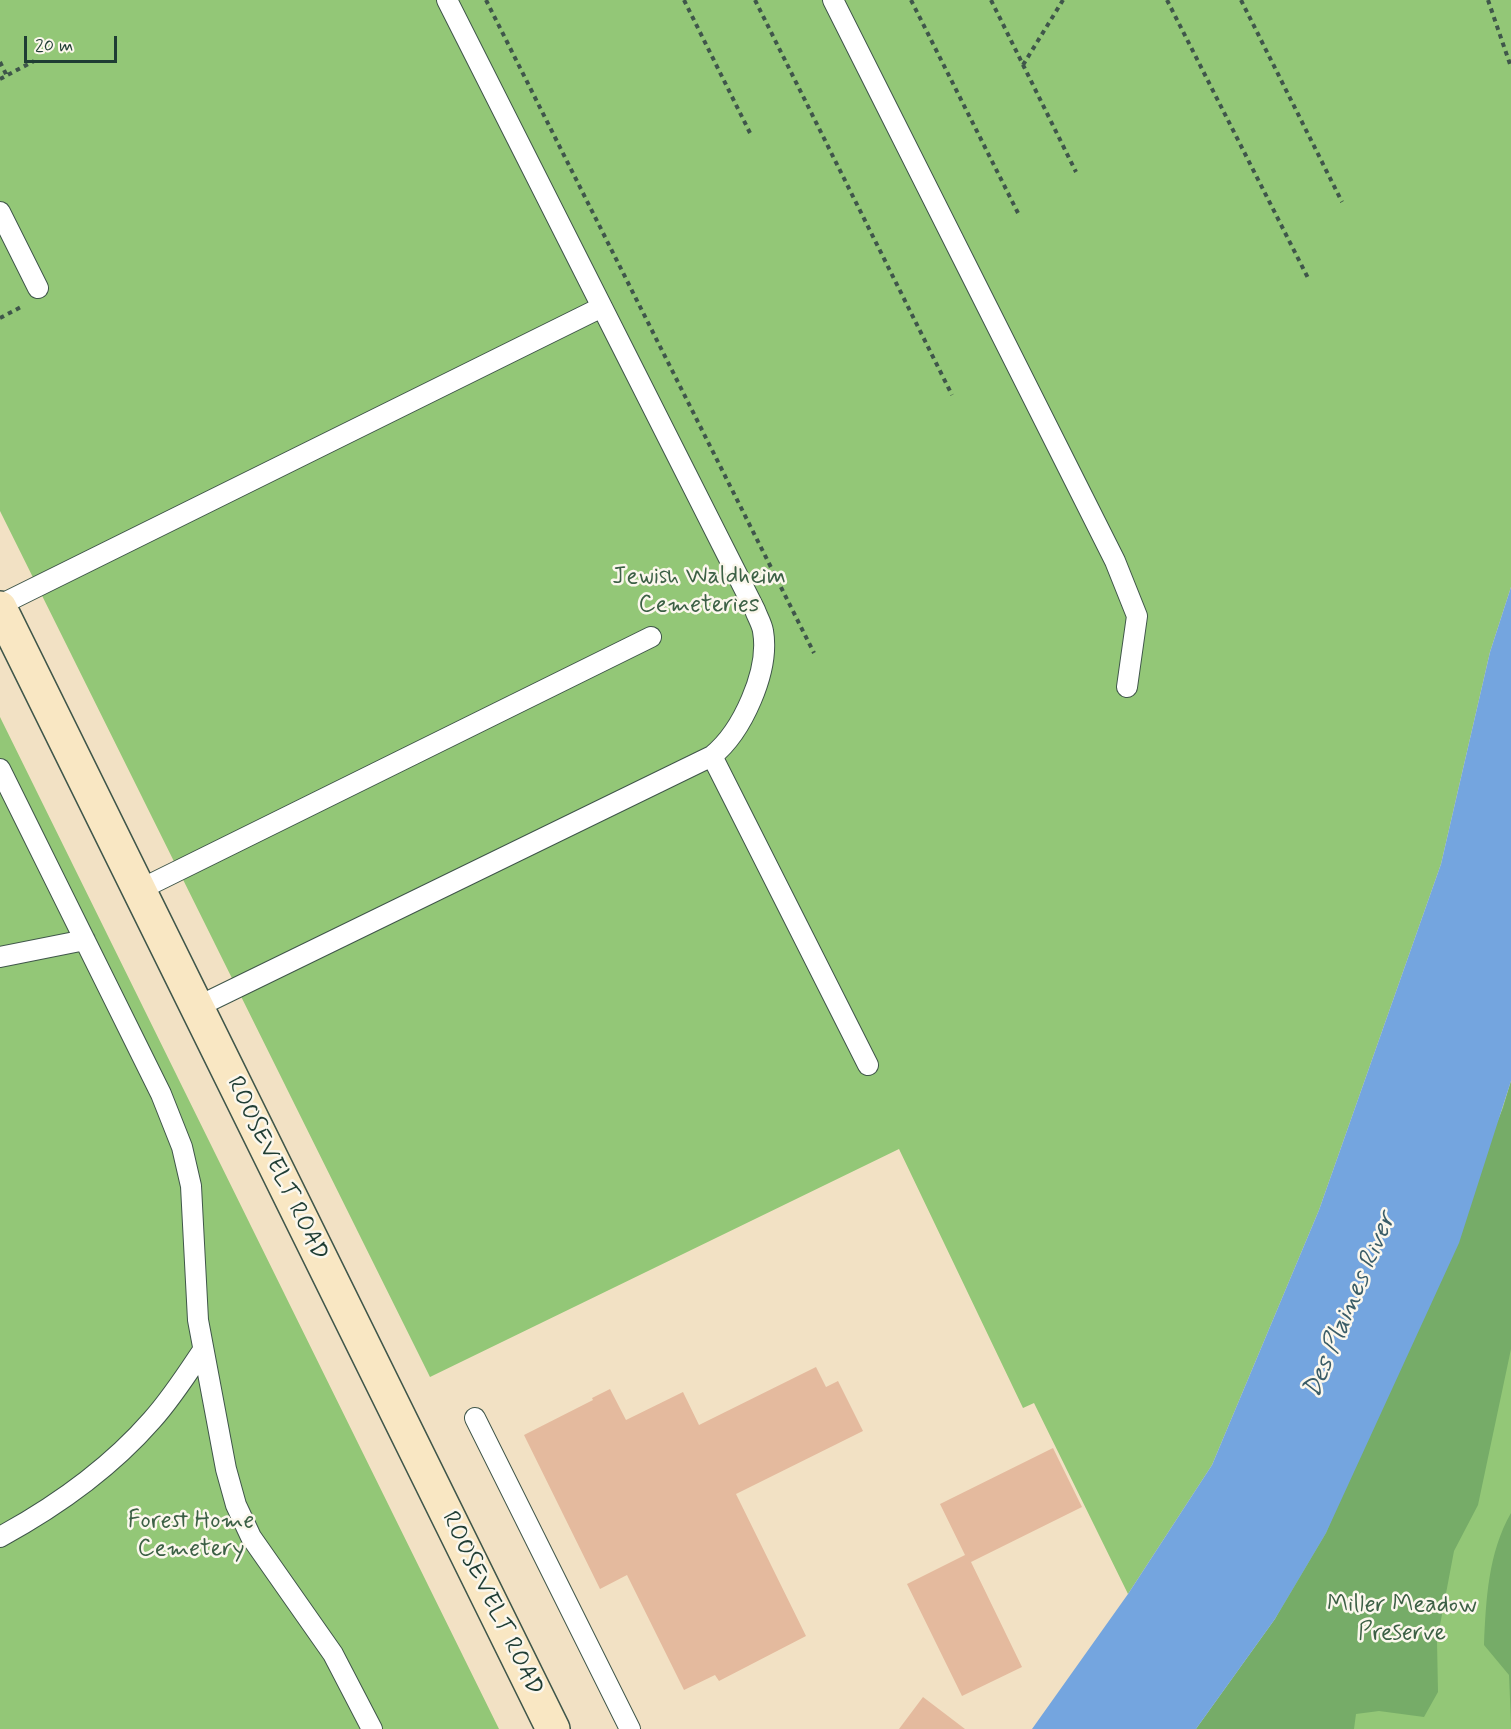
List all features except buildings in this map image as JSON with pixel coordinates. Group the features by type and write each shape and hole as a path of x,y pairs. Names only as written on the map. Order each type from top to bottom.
{"main road":[{"name":"ROOSEVELT ROAD","path":"0,606 553,1729"}],"lane":[{"path":"197,1007 712,756 730,738 753,695 764,646 763,630 447,0"},
{"path":"833,0 1115,561 1137,616 1127,687"},
{"path":"3,225 38,288"},
{"path":"0,606 602,307"},
{"path":"139,890 651,637"},
{"path":"712,756 868,1065"},
{"path":"0,768 161,1094 182,1147 192,1186 198,1320 226,1469 236,1505 251,1537 333,1654 372,1729"},
{"path":"0,957 85,940"},
{"path":"0,1537 34,1518 81,1486 151,1422 203,1350"},
{"path":"476,1418 630,1729"}],"path":[{"path":"486,0 814,653"},
{"path":"684,0 750,133"},
{"path":"755,0 952,395"},
{"path":"911,0 1018,213"},
{"path":"991,0 1076,172"},
{"path":"1023,65 1063,0"},
{"path":"1167,0 1308,278"},
{"path":"1241,0 1342,202"},
{"path":"1488,0 1511,67"},
{"path":"0,62 7,76"},
{"path":"0,79 34,62"}],"green space":[{"name":"Jewish Waldheim Cemeteries","path":"0,0 1511,0 1511,587 1490,652 1441,864 1319,1210 1212,1465 1128,1594 1034,1403 1023,1408 899,1149 430,1377 0,511"},
{"name":"Forest Home Cemetery","path":"0,717 499,1729 0,1729"},
{"name":"Miller Meadow Preserve","path":"1511,1081 1511,1729 1196,1729 1275,1619 1459,1243"},
{"name":"Miller Meadow Preserve","path":"1511,1081 1511,1349 1478,1505 1454,1551 1437,1641 1438,1692 1424,1717 1379,1711 1356,1714 1354,1729 1196,1729 1275,1619 1326,1533 1503,1108"},
{"path":"1511,1513 1511,1723 1509,1675 1484,1645 1487,1594 1493,1560 1503,1528"}],"water":[{"name":"Des Plaines River","path":"1511,587 1511,1081 1459,1243 1326,1533 1275,1619 1196,1729 1032,1729 1128,1594 1212,1465 1319,1210 1441,864 1490,652"}]}
